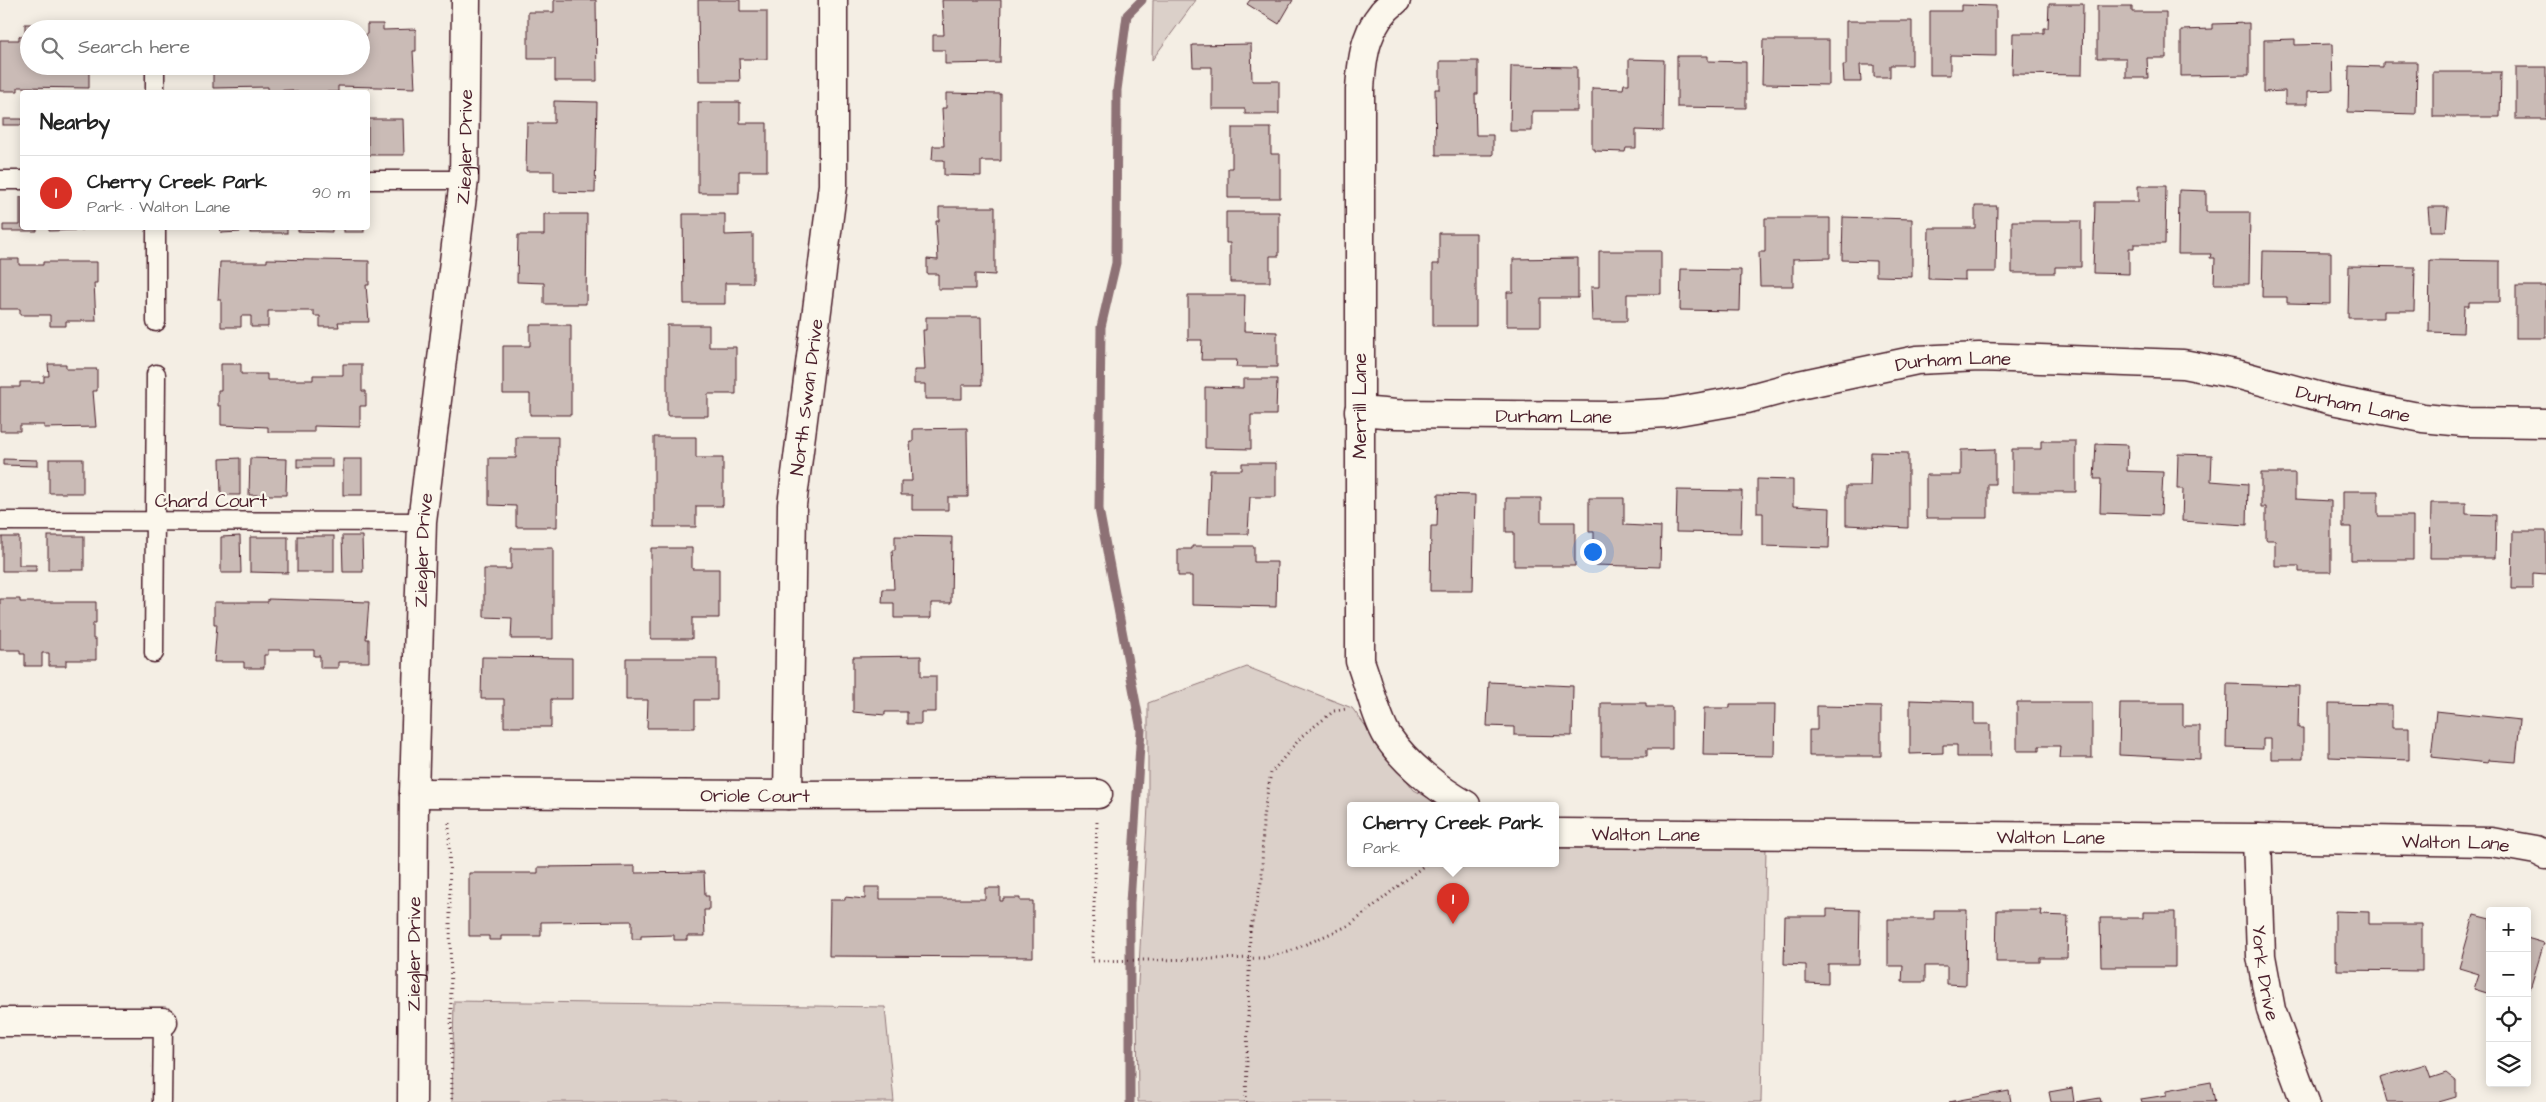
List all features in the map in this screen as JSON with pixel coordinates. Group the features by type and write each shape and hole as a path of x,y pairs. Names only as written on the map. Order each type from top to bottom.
{"street":[{"name":"Ziegler Drive","path":"412,1102 414,793 422,522 464,180 466,0"},
{"name":"North Swan Drive","path":"788,795 792,505 833,185 833,0"},
{"name":"Merrill Lane","path":"1396,0 1385,9 1370,30 1362,58 1360,90 1360,662 1388,737 1420,772 1456,800"},
{"name":"Durham Lane","path":"1359,411 1396,414 1612,416 1667,413 1747,399 1799,385 1918,360 1979,357 2183,364 2240,375 2332,400 2423,418 2463,422 2546,423"},
{"name":"Oriole Court","path":"414,793 1098,794"},
{"name":"Walton Lane","path":"1559,834 2257,838 2491,842 2536,850 2546,855"},
{"name":"York Drive","path":"2257,838 2262,956 2271,1010 2305,1102"},
{"path":"0,1022 163,1022"}],"lane":[{"path":"154,75 155,90"},
{"path":"0,180 20,180"},
{"path":"370,180 464,180"},
{"path":"156,230 156,322"},
{"path":"154,653 156,374"},
{"name":"Chard Court","path":"0,521 422,522"},
{"path":"162,1102 163,1022"}],"path":[{"path":"1246,1102 1250,931 1262,878 1264,817 1271,773 1302,736 1334,711 1352,708"},
{"path":"448,793 452,1102"},
{"path":"1098,794 1092,961 1263,958 1288,952 1350,925 1422,867"}],"shaded area":[{"path":"1153,0 1196,0 1152,60"},
{"path":"1247,667 1352,708 1414,790 1436,802 1347,802 1347,867 1559,867 1559,848 1766,847 1761,1102 1138,1102 1137,1001 1148,806 1148,703"},
{"path":"454,1001 885,1007 894,1102 452,1102"}],"building":[{"path":"554,0 596,0 597,81 555,81 555,59 528,59 528,12 554,12"},
{"path":"698,0 740,0 740,11 767,11 767,59 739,59 740,81 699,81"},
{"path":"942,0 1001,0 1000,63 945,64 945,50 933,50 933,35 944,35"},
{"path":"1250,0 1293,0 1279,24 1247,4"},
{"path":"2049,4 2083,4 2082,75 2012,74 2013,33 2044,33 2044,28 2048,28"},
{"path":"1961,5 1996,6 1996,56 1950,55 1950,75 1930,75 1930,11 1961,11"},
{"path":"2097,6 2132,6 2132,12 2166,12 2166,58 2147,58 2148,78 2126,78 2126,58 2097,58"},
{"path":"1846,21 1912,21 1912,65 1890,65 1890,77 1874,77 1874,65 1860,65 1861,82 1844,82 1843,65 1846,65"},
{"path":"2249,23 2249,75 2181,76 2181,30 2212,29 2212,24"},
{"path":"370,24 383,24 383,30 416,29 416,51 413,51 415,88 338,86 338,90 268,90 268,87 213,88 213,75 370,75"},
{"path":"19,36 20,75 89,75 89,88 18,87 18,91 0,91 0,40 19,40"},
{"path":"2295,39 2295,45 2332,44 2333,90 2308,91 2308,104 2285,104 2285,91 2264,92 2264,40"},
{"path":"1763,40 1829,40 1829,85 1762,84"},
{"path":"1251,44 1252,81 1279,81 1279,114 1245,114 1245,109 1212,109 1212,67 1193,67 1192,45"},
{"path":"1677,56 1708,56 1708,61 1746,62 1746,108 1677,107"},
{"path":"1629,59 1664,60 1663,131 1636,130 1636,148 1626,148 1625,152 1595,151 1595,149 1592,149 1592,88 1623,89 1624,84 1629,84"},
{"path":"1440,61 1478,61 1478,94 1475,94 1476,135 1493,135 1493,155 1436,155 1435,89 1440,89"},
{"path":"2383,62 2417,62 2416,114 2348,112 2349,66 2383,67"},
{"path":"1511,66 1577,67 1577,111 1532,111 1532,131 1510,131"},
{"path":"2516,67 2546,67 2546,119 2516,119"},
{"path":"2433,72 2501,72 2500,117 2433,117"},
{"path":"946,93 1001,94 1001,161 981,161 981,176 944,175 944,160 932,160 933,146 944,146 942,108 946,108"},
{"path":"554,101 597,102 595,193 554,192 554,171 526,171 527,123 554,123"},
{"path":"698,102 740,102 740,123 767,123 767,171 739,171 739,193 698,193"},
{"path":"3,119 20,119 20,125 3,125"},
{"path":"370,119 403,119 404,155 370,155"},
{"path":"1232,128 1271,128 1271,154 1280,154 1280,198 1228,198 1228,168 1232,168"},
{"path":"2138,186 2166,186 2165,244 2134,244 2134,248 2129,248 2129,274 2093,273 2095,202 2138,202"},
{"path":"2179,190 2206,191 2206,212 2250,212 2249,284 2214,284 2215,258 2210,258 2211,254 2178,254"},
{"path":"1975,206 1997,206 1996,272 1965,272 1965,280 1928,279 1929,228 1975,228"},
{"path":"939,207 995,207 995,275 975,274 975,289 938,289 938,274 927,274 927,259 938,260 936,221 939,221"},
{"path":"2428,207 2448,207 2446,231 2430,231"},
{"path":"1226,212 1279,212 1279,256 1270,256 1270,282 1230,282 1230,243 1226,243"},
{"path":"544,214 587,214 586,304 544,304 544,283 517,282 518,235 544,235"},
{"path":"683,214 725,214 725,235 753,234 753,283 725,283 725,304 684,304"},
{"path":"1843,217 1912,219 1912,277 1876,276 1876,261 1842,260"},
{"path":"1765,218 1830,218 1830,258 1793,259 1793,286 1760,286 1759,252 1765,252"},
{"path":"2012,221 2081,221 2081,267 2055,267 2055,273 2012,273"},
{"path":"3,225 20,225 20,230 37,231 3,231"},
{"path":"49,230 83,230 49,231"},
{"path":"220,230 240,230 240,232 221,233"},
{"path":"250,230 287,230 287,233 250,233"},
{"path":"332,230 332,232 298,231"},
{"path":"344,230 364,230 364,232 344,232"},
{"path":"1439,233 1476,233 1476,326 1433,326 1433,264 1439,264"},
{"path":"1599,251 1661,251 1661,294 1627,294 1627,321 1592,321 1591,287 1599,287"},
{"path":"2263,251 2331,252 2331,304 2287,303 2287,297 2262,297"},
{"path":"1578,258 1578,298 1541,298 1541,326 1507,326 1507,292 1513,292 1513,259"},
{"path":"0,259 19,259 19,265 43,265 43,262 97,262 97,283 94,283 96,321 66,321 66,326 50,326 50,315 20,315 20,309 0,309"},
{"path":"267,259 369,261 369,285 366,285 369,322 338,322 339,327 320,327 320,316 314,316 314,311 268,311 268,327 251,327 251,316 241,316 241,327 221,327 221,300 218,300 220,262 267,262"},
{"path":"2430,260 2500,261 2500,302 2469,302 2469,306 2464,306 2463,333 2429,332"},
{"path":"2349,266 2415,267 2414,311 2384,311 2384,318 2348,318"},
{"path":"1681,269 1741,270 1740,311 1680,310"},
{"path":"2516,286 2546,286 2546,338 2516,338"},
{"path":"1188,295 1245,295 1244,331 1277,332 1277,367 1236,367 1237,360 1201,360 1202,340 1188,340"},
{"path":"926,317 981,317 982,385 962,385 962,399 925,399 925,384 914,384 914,370 925,370 923,330 926,330"},
{"path":"530,325 571,325 571,415 530,415 530,394 503,394 503,346 530,346"},
{"path":"667,325 709,325 709,347 736,347 736,394 708,394 708,416 667,416"},
{"path":"48,364 66,364 66,369 97,369 97,391 93,391 96,427 44,428 44,425 20,425 20,431 0,431 0,387 20,387 20,382 44,382 44,376 49,376"},
{"path":"221,364 241,364 241,374 267,374 267,380 313,380 313,375 343,375 343,364 362,364 362,391 366,391 366,406 360,406 360,427 314,426 314,432 268,432 268,427 221,425 221,406 218,406 218,390 221,390"},
{"path":"1243,379 1277,379 1276,415 1251,415 1251,449 1205,448 1205,387 1243,388"},
{"path":"967,428 968,497 948,497 948,510 912,510 912,495 901,495 901,481 912,481 910,442 913,442 913,429"},
{"path":"516,437 558,437 557,527 516,527 516,506 489,505 489,458 516,458"},
{"path":"654,437 696,437 696,458 723,458 723,506 696,506 696,527 654,527"},
{"path":"2041,441 2076,441 2076,492 2012,492 2012,449 2041,449"},
{"path":"2096,444 2128,445 2127,471 2163,472 2161,515 2100,513 2101,479 2094,479"},
{"path":"1995,449 1995,484 1988,484 1988,518 1926,518 1926,475 1961,475 1961,450"},
{"path":"1871,452 1908,453 1908,528 1846,525 1846,486 1870,486"},
{"path":"2178,454 2212,455 2211,481 2248,484 2247,525 2182,521 2183,489 2177,489"},
{"path":"240,458 240,495 221,495 220,459"},
{"path":"250,458 287,459 286,495 249,495"},
{"path":"3,459 37,460 37,466 3,465"},
{"path":"49,459 83,459 83,493 49,493"},
{"path":"297,459 332,459 332,467 297,467"},
{"path":"343,459 362,459 362,495 343,495"},
{"path":"1242,463 1276,463 1276,497 1250,497 1248,534 1208,534 1210,470 1242,470"},
{"path":"2261,473 2295,473 2295,499 2331,501 2331,572 2299,572 2299,566 2275,566 2275,540 2266,540 2266,507 2261,507"},
{"path":"1757,479 1793,480 1793,506 1830,508 1829,548 1763,546 1763,513 1757,513"},
{"path":"1677,490 1742,491 1741,533 1676,532"},
{"path":"2343,491 2378,491 2378,516 2413,516 2413,560 2351,560 2351,527 2343,527"},
{"path":"1438,494 1475,495 1473,591 1430,591 1431,526 1437,526"},
{"path":"1506,498 1541,498 1541,522 1575,522 1575,566 1514,566 1514,532 1506,532"},
{"path":"1589,498 1624,498 1624,525 1661,527 1660,567 1594,565 1594,532 1589,532"},
{"path":"2431,503 2466,503 2466,514 2496,515 2495,558 2430,558"},
{"path":"2513,531 2546,531 2546,574 2533,573 2533,589 2512,589"},
{"path":"48,536 84,536 84,570 48,570"},
{"path":"240,536 241,573 221,573 221,537"},
{"path":"297,536 334,536 334,572 297,572"},
{"path":"342,536 362,536 363,572 343,572"},
{"path":"895,536 952,537 951,603 931,603 931,618 894,618 894,603 882,603 883,589 894,589 892,550 895,550"},
{"path":"2,537 19,537 19,565 36,565 36,571 2,571"},
{"path":"250,537 288,537 288,573 250,572"},
{"path":"1192,546 1254,546 1254,562 1277,562 1276,607 1192,605 1192,576 1178,576 1178,549 1192,549"},
{"path":"511,548 553,548 553,639 511,639 512,618 484,617 484,569 511,569"},
{"path":"651,548 692,548 692,569 719,569 719,618 692,618 692,639 651,639"},
{"path":"0,599 20,599 20,602 96,602 96,623 93,623 93,639 96,639 96,660 66,660 66,666 49,666 49,653 42,653 42,666 25,666 25,654 20,654 20,650 0,650"},
{"path":"268,599 369,602 366,639 369,639 369,662 338,662 338,668 320,668 320,656 314,656 314,650 268,650 268,655 264,655 264,668 244,668 244,662 214,662 217,624 214,624 214,602 268,602"},
{"path":"921,656 921,676 936,676 936,712 921,712 921,724 907,724 907,712 885,712 885,715 853,712 853,657"},
{"path":"482,657 572,658 572,699 551,699 551,727 504,727 504,699 481,699"},
{"path":"626,658 717,658 717,700 695,700 695,728 647,728 648,700 626,700"},
{"path":"1489,682 1573,686 1572,736 1514,735 1514,727 1487,726"},
{"path":"2227,684 2299,686 2298,728 2303,728 2303,759 2271,759 2271,739 2263,739 2263,749 2226,748"},
{"path":"1910,700 1974,702 1974,724 1990,724 1990,757 1957,757 1957,745 1943,745 1943,753 1910,754"},
{"path":"2017,702 2092,702 2092,758 2059,758 2060,746 2039,746 2039,751 2017,751"},
{"path":"1601,703 1646,703 1646,707 1672,707 1672,749 1647,749 1647,756 1601,756"},
{"path":"2120,703 2183,703 2183,726 2200,726 2200,759 2119,755"},
{"path":"1730,704 1775,704 1774,756 1703,755 1704,708 1730,708"},
{"path":"2329,704 2392,705 2392,728 2409,728 2409,760 2329,757"},
{"path":"1817,706 1881,707 1881,756 1809,756 1809,730 1817,730"},
{"path":"2436,711 2520,720 2516,762 2488,760 2488,763 2431,757"},
{"path":"635,866 635,873 704,872 705,896 709,896 709,910 704,910 705,936 687,936 687,940 674,940 674,935 641,936 641,939 632,939 632,921 541,922 541,936 501,936 501,940 489,940 489,936 469,936 469,873 538,873 538,867"},
{"path":"865,887 880,887 880,899 985,899 985,888 1000,888 1000,901 1003,901 1003,898 1020,898 1020,901 1033,901 1033,957 829,956 830,900 845,900 845,897 865,899"},
{"path":"1827,909 1860,910 1859,964 1828,964 1828,984 1806,983 1806,965 1784,964 1785,916 1827,916"},
{"path":"1934,910 1967,910 1966,985 1947,984 1947,966 1925,966 1925,982 1902,982 1903,966 1888,966 1888,919 1934,919"},
{"path":"1997,910 2042,910 2041,915 2068,916 2067,958 2040,958 2040,962 1996,962"},
{"path":"2335,911 2369,912 2369,924 2422,924 2422,971 2337,970 2337,961 2335,961"},
{"path":"2143,912 2175,912 2175,967 2101,967 2100,918 2143,918"},
{"path":"2474,915 2486,918 2486,993 2474,989 2479,974 2459,968"},
{"path":"2531,939 2544,943 2531,986"},
{"path":"2426,1064 2431,1078 2446,1073 2456,1081 2456,1097 2439,1102 2387,1102 2380,1077"},
{"path":"2211,1082 2215,1102 2142,1102 2141,1099 2167,1095 2167,1090"},
{"path":"2072,1088 2074,1102 2051,1102 2049,1092"},
{"path":"2009,1091 2011,1102 1949,1102"},
{"path":"2100,1098 2101,1102 2076,1102"}],"waterway":[{"path":"1130,1102 1130,903 1141,730 1099,509 1101,327 1116,263 1117,90 1127,15 1142,0"}],"place":[{"name":"Cherry Creek Park","path":"1453,924"}]}
